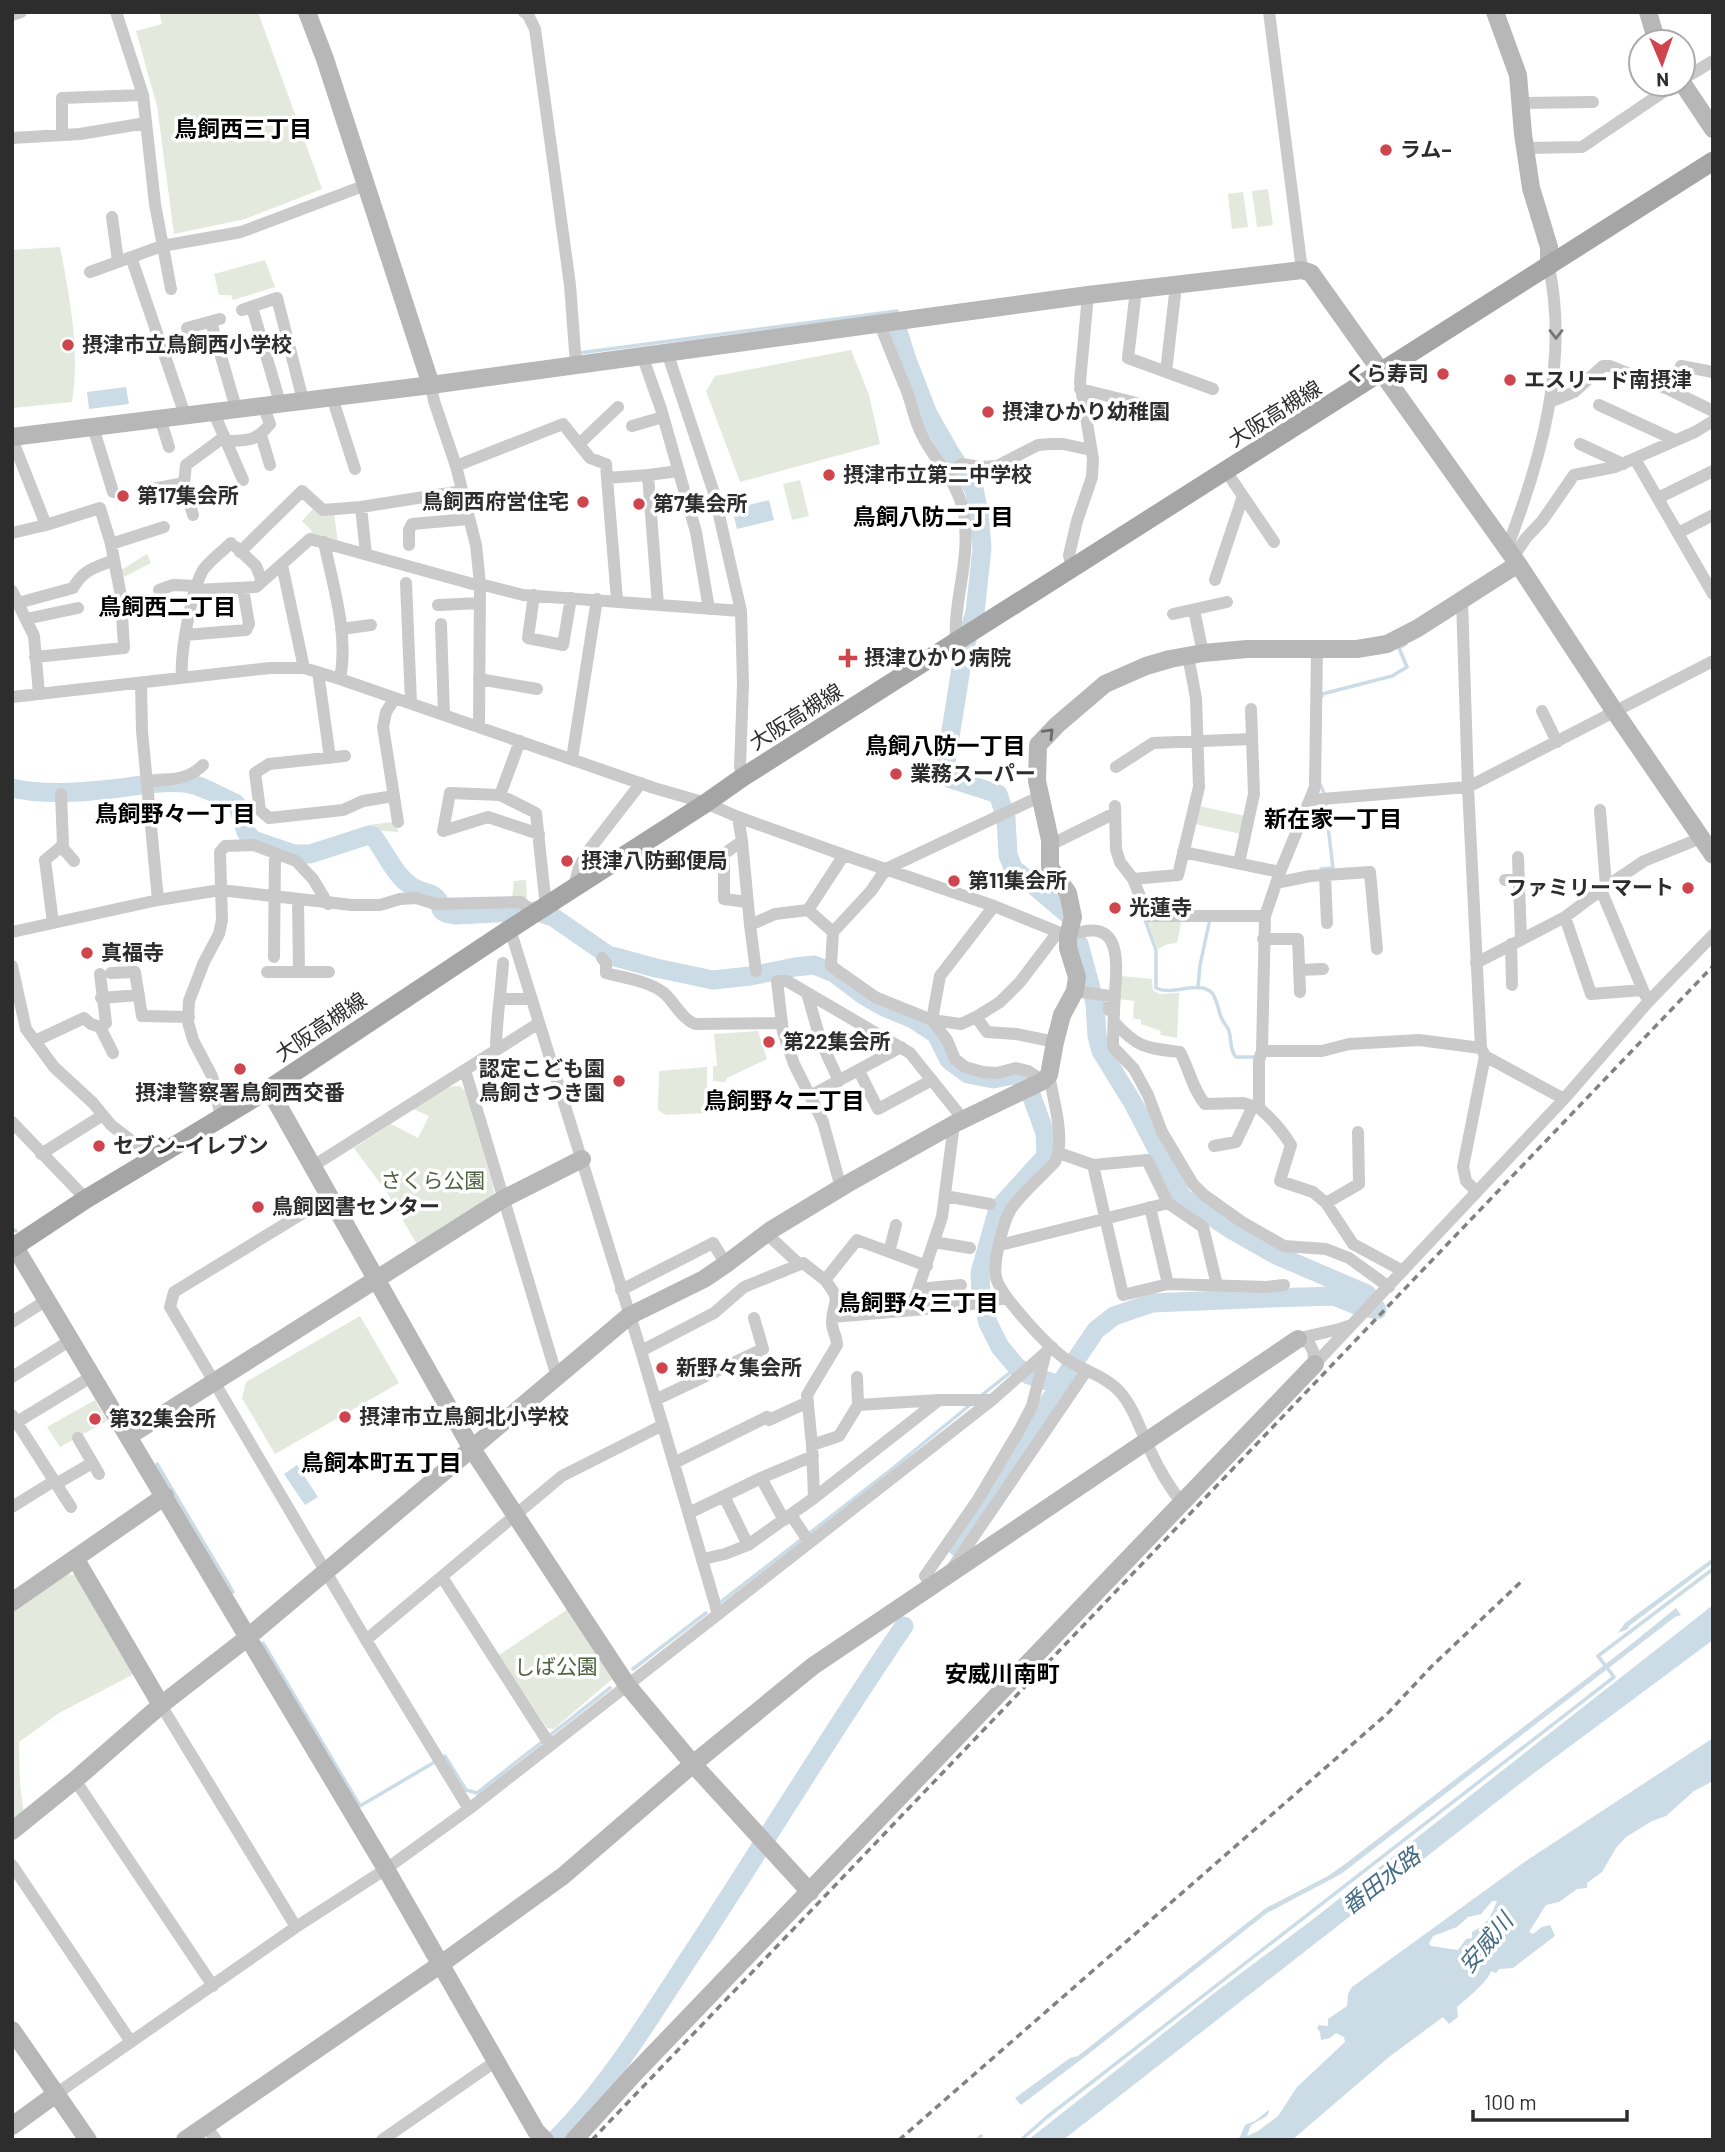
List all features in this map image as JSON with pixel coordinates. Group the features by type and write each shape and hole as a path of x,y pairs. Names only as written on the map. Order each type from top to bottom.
{"main road":[{"name":"大阪高槻線","path":"13,1247 86,1199 269,1089 743,777 1713,161"}],"street":[{"path":"12,15 21,12"},
{"path":"116,12 143,95 155,205 171,289"},
{"path":"307,12 325,59 431,385 456,466 476,545 480,585 479,727"},
{"path":"524,12 535,29 570,285 576,365"},
{"path":"1269,12 1303,270"},
{"path":"1495,12 1516,68 1531,188 1549,247 1556,328 1550,402 1513,556"},
{"path":"1697,72 1713,61"},
{"path":"62,134 62,98 143,95"},
{"path":"1525,148 1583,147 1655,98"},
{"path":"1694,98 1713,129"},
{"path":"1520,103 1592,102"},
{"path":"12,138 80,134 146,123"},
{"path":"90,272 162,246 241,232 366,185"},
{"path":"112,217 125,259 184,415"},
{"path":"46,525 12,438 431,385 1088,295 1303,270 1311,273 1513,556 1713,855"},
{"path":"1166,372 1176,285"},
{"path":"1136,289 1128,358 1213,389"},
{"path":"1072,569 1069,555 1092,477 1093,459 1080,389 1088,295"},
{"path":"193,515 184,483 186,465 225,439 251,440 261,435 270,424 272,404 247,308 277,298 303,400"},
{"path":"187,328 216,321 236,408"},
{"path":"880,324 923,438 947,474 964,512 967,545 955,624 964,638"},
{"path":"667,352 714,493 741,611 743,684 740,767 743,777"},
{"path":"642,355 696,532 709,609"},
{"path":"1550,402 1574,392 1603,366 1609,366 1670,390 1713,411"},
{"path":"1670,390 1681,366 1713,372"},
{"path":"1080,389 1153,407"},
{"path":"332,397 353,447 355,469"},
{"path":"1598,405 1675,440"},
{"path":"579,444 618,407"},
{"path":"213,411 243,480"},
{"path":"632,426 663,417"},
{"path":"160,418 169,447"},
{"path":"1039,797 886,869 871,891 833,932 831,966 874,997 932,1020 961,1024 976,1017 1000,1002 1063,934 1073,917 1068,893 1050,867 1050,845 1037,781 1038,745 1105,684 1146,666 1195,654 1247,649 1357,649 1387,644 1462,606 1513,556 1542,521 1574,475 1629,461 1695,432 1713,421"},
{"path":"456,466 563,424 590,458 606,464 617,600"},
{"path":"93,426 113,492"},
{"path":"261,435 270,465"},
{"path":"947,474 962,464 997,466 1038,445 1063,444 1091,450"},
{"path":"1580,444 1629,461 1658,498 1711,587"},
{"path":"607,478 679,471"},
{"path":"1226,471 1273,542"},
{"path":"1658,498 1713,471"},
{"path":"648,475 658,605"},
{"path":"153,489 184,483"},
{"path":"182,678 185,635 196,588 204,569 302,491 323,510 361,507 462,491"},
{"path":"1215,580 1243,496"},
{"path":"361,507 366,554"},
{"path":"12,533 100,508 111,544 121,596 124,648 35,657"},
{"path":"1678,533 1713,515"},
{"path":"410,545 409,530 412,524 469,519"},
{"path":"111,544 164,527"},
{"path":"159,590 173,585 196,588 256,587 310,539 523,594 741,611"},
{"path":"324,542 341,629 340,679"},
{"path":"233,545 256,566 262,581"},
{"path":"18,603 73,588 81,575 114,560"},
{"path":"282,565 304,668"},
{"path":"406,583 411,703"},
{"path":"185,635 246,630 249,624 243,589"},
{"path":"12,591 34,636 38,694"},
{"path":"534,595 528,638 563,645 571,598"},
{"path":"572,759 597,599"},
{"path":"1173,614 1227,602"},
{"path":"438,605 480,603"},
{"path":"1462,606 1476,963 1483,1052 1463,1167 1466,1181 1477,1192"},
{"path":"26,619 78,608"},
{"path":"1133,879 1178,875 1199,787 1194,610"},
{"path":"441,624 444,715"},
{"path":"341,629 371,625"},
{"path":"1317,649 1315,787 1320,799"},
{"path":"1320,799 1468,782 1557,742 1713,661"},
{"path":"12,697 270,668 304,668 706,803 844,855 995,906 1063,934 1085,930 1108,934 1114,945 1117,965 1113,1047 1134,1069 1162,1132 1193,1184 1242,1222 1284,1246 1326,1249 1349,1258 1389,1287"},
{"path":"318,673 330,758"},
{"path":"480,679 537,688"},
{"path":"141,683 158,900"},
{"path":"395,698 386,712 383,727 398,822"},
{"path":"1239,863 1254,794 1251,709"},
{"path":"1542,710 1557,742"},
{"path":"1116,768 1153,743 1252,738"},
{"path":"500,795 520,741"},
{"path":"345,757 269,764 255,772 260,810 269,818 343,810 363,801 394,796"},
{"path":"147,783 195,774 203,765"},
{"path":"573,889 586,854 641,783"},
{"path":"12,932 158,900 220,890 328,904 380,905 416,898 439,904 521,902 540,910 539,834 537,813 500,795 450,793 443,831 488,817 539,834"},
{"path":"53,923 45,860 63,845 61,794"},
{"path":"1214,1146 1236,1142 1256,1107 1261,1055 1265,916 1278,878 1320,799"},
{"path":"1050,845 1115,810 1116,849 1120,862 1133,879 1148,916 1265,916"},
{"path":"1600,810 1603,888 1646,996"},
{"path":"101,816 150,813"},
{"path":"738,817 756,971"},
{"path":"1476,963 1565,917 1644,861 1701,838"},
{"path":"742,841 723,854 724,899 747,902"},
{"path":"221,1117 212,1076 193,1040 188,1017 189,1001 204,962 219,934 222,920 220,852 225,846 254,845 296,861 313,879 328,904"},
{"path":"61,846 74,860"},
{"path":"1183,852 1239,863 1278,878 1370,872 1366,901 1377,948"},
{"path":"274,957 275,854"},
{"path":"808,910 844,855"},
{"path":"1512,985 1519,880 1518,856"},
{"path":"1325,875 1326,923"},
{"path":"1505,880 1519,880"},
{"path":"299,900 299,972"},
{"path":"995,906 940,976 932,1020 947,1040 955,1059 965,1067 996,1073 1016,1068 1028,1070 1038,1083 1059,1140 1059,1153 1055,1162 1011,1209 995,1265 996,1278 1001,1292 1049,1350 1117,1388 1127,1401 1166,1482 1181,1502"},
{"path":"750,925 775,914 808,910 833,932"},
{"path":"1565,917 1591,994 1646,996"},
{"path":"510,929 641,1351 718,1614"},
{"path":"12,1831 161,1705 247,1638 629,1316 704,1279 766,1233 958,1121 1038,1083 1055,1042 1062,1015 1075,991 1077,977 1063,934"},
{"path":"574,2140 644,2063 1389,1287 1564,1099 1646,996 1713,935"},
{"path":"1263,939 1298,939 1300,992"},
{"path":"602,958 606,963 606,973 654,987 664,993 687,1021 695,1024 782,1023"},
{"path":"496,1050 496,1020 503,963"},
{"path":"12,966 26,1029 54,1067 93,1103 111,1125 154,1158"},
{"path":"1299,970 1323,969"},
{"path":"100,1027 106,1023 102,998 105,973 135,972 142,1016 188,1017"},
{"path":"267,972 328,972"},
{"path":"841,1188 823,1122 794,1064 782,1023 777,981 787,981 911,1053 958,1121 942,1217 911,1310"},
{"path":"1075,991 1110,996 1107,1025 1114,1026 1147,1048 1180,1052 1198,1096 1205,1104 1243,1103 1256,1107 1273,1119 1290,1145 1280,1181 1313,1192 1326,1203 1353,1244 1403,1271"},
{"path":"807,993 821,1042 839,1081"},
{"path":"102,998 139,995"},
{"path":"500,999 532,999"},
{"path":"976,1017 987,1032 1016,1034 1055,1042"},
{"path":"35,1041 84,1018 100,1027 113,1053"},
{"path":"313,1166 540,1023"},
{"path":"1261,1055 1322,1051 1349,1044 1419,1040 1483,1052 1564,1099"},
{"path":"810,1096 901,1047"},
{"path":"465,1070 557,1377"},
{"path":"859,1071 878,1109 932,1080"},
{"path":"269,1089 472,1449 627,1685 693,1764 810,1892"},
{"path":"41,1154 103,1115"},
{"path":"12,1122 86,1199"},
{"path":"1326,1203 1359,1184 1358,1132"},
{"path":"1059,1153 1093,1165 1147,1160 1168,1203 1203,1227 1217,1285"},
{"path":"129,1436 503,1199 582,1159"},
{"path":"1093,1165 1123,1295 1168,1284 1284,1285"},
{"path":"331,1196 174,1292 170,1307 469,1809"},
{"path":"944,1196 990,1204"},
{"path":"1000,1245 1168,1203"},
{"path":"1150,1207 1168,1284"},
{"path":"889,1252 896,1224"},
{"path":"766,1233 799,1264"},
{"path":"825,1280 857,1240 927,1266"},
{"path":"934,1242 970,1248"},
{"path":"621,1290 713,1243 726,1265"},
{"path":"13,1247 165,1496 386,1869 538,2137"},
{"path":"641,1351 714,1312 744,1287 799,1264 803,1263 825,1280 836,1294 837,1302 831,1325 837,1345 807,1395 813,1451 814,1498"},
{"path":"918,1289 961,1285"},
{"path":"833,1317 1007,1298"},
{"path":"12,1322 47,1300"},
{"path":"655,1400 763,1349 754,1318"},
{"path":"185,2140 211,2133 563,1876 693,1764 813,1666 1298,1339 1337,1330 1354,1321"},
{"path":"1298,1339 1309,1343 1315,1364"},
{"path":"12,1377 71,1340"},
{"path":"12,2126 469,1809 809,1542 982,1400 1035,1370 1049,1350"},
{"path":"939,1581 1084,1369"},
{"path":"939,1581 925,1576 977,1501 1020,1429 1034,1400 1035,1370"},
{"path":"71,1507 15,1418 92,1377"},
{"path":"689,1513 839,1436 858,1405 857,1377"},
{"path":"703,1559 725,1555 748,1545 788,1518 939,1400"},
{"path":"858,1405 982,1400"},
{"path":"674,1463 767,1417 769,1420 808,1402"},
{"path":"366,1640 562,1476 663,1425"},
{"path":"14,1503 55,1482 95,1468 78,1438"},
{"path":"761,1478 788,1518 809,1542"},
{"path":"12,1602 165,1496"},
{"path":"724,1496 748,1545"},
{"path":"75,1558 296,1927"},
{"path":"442,1577 550,1745"},
{"path":"75,1780 213,1986"},
{"path":"12,1865 131,2042"},
{"path":"12,2031 88,2140"},
{"path":"382,2140 496,2061"}],"green space":[{"path":"159,12 258,12 322,189 245,219 174,234 157,106 136,31 162,24"},
{"path":"1268,189 1273,225 1257,227 1252,191"},
{"path":"1243,192 1248,227 1232,229 1228,194"},
{"path":"60,247 74,344 72,402 12,408 12,250"},
{"path":"265,260 275,287 233,300 231,295 219,295 214,274"},
{"path":"851,350 869,395 880,444 740,482 706,391 715,376"},
{"path":"800,480 809,516 792,520 783,484"},
{"path":"314,508 334,512 338,543 310,534 312,531 302,521"},
{"path":"147,554 151,563 124,577 121,570"},
{"path":"1199,806 1245,816 1241,834 1195,824"},
{"path":"392,822 397,824 398,832 369,830 368,825"},
{"path":"526,880 527,898 512,898 514,881"},
{"path":"1146,918 1182,919 1177,943 1158,949"},
{"path":"1122,976 1152,979 1153,990 1159,994 1179,993 1177,1038 1160,1035 1161,1031 1133,1018 1134,1001 1119,999"},
{"path":"758,1031 767,1059 727,1078 725,1082 713,1081 713,1066 717,1066 714,1034"},
{"path":"707,1067 707,1113 666,1115 658,1110 659,1071"},
{"name":"さくら公園","path":"460,1086 465,1091 494,1194 416,1243 388,1194 354,1148 391,1124 418,1138 429,1116 413,1109 443,1089"},
{"path":"360,1316 399,1383 275,1454 242,1398 246,1382"},
{"path":"95,1400 107,1421 60,1447 47,1427"},
{"path":"67,1574 76,1575 136,1673 59,1713 19,1742 24,1814 12,1824 12,1612"},
{"name":"しば公園","path":"568,1609 612,1679 554,1729 547,1728 499,1655"}],"water":[{"path":"126,387 129,404 89,409 87,392"},
{"path":"769,500 774,520 737,529 732,509"},
{"path":"297,1465 318,1497 305,1505 284,1474"},
{"path":"1713,1558 1713,1563 1628,1629 1618,1633 1625,1623"},
{"name":"番田水路","path":"1713,1605 1713,1640 1530,1776 1063,2140 1028,2140 1213,1994 1312,1920"},
{"path":"1676,1608 1681,1615 1341,1874 1267,1913 1021,2105 1015,2098 1070,2058 1078,2056 1266,1908 1328,1876 1345,1864"},
{"name":"安威川","path":"1713,1738 1713,1781 1694,1791 1666,1816 1626,1837 1602,1872 1587,1883 1587,1888 1577,1889 1559,1902 1546,1905 1529,1932 1533,1934 1550,1925 1555,1936 1513,1968 1499,1969 1496,1973 1491,1971 1482,1985 1457,2007 1458,2017 1449,2024 1443,2017 1389,2057 1292,2140 1235,2140 1240,2137 1245,2125 1270,2109 1267,2116 1251,2125 1247,2136 1278,2116 1297,2087 1345,2042 1344,2037 1336,2033 1321,2040 1317,2028 1319,2025 1328,2026 1328,2019 1347,2006 1352,1987 1523,1863","holes":["1492,1901 1497,1901 1488,1920 1472,1932 1472,1938 1466,1939 1458,1950 1429,1944 1433,1936 1457,1927 1468,1917 1481,1914"]}],"waterway":[{"path":"579,353 897,311 897,314"},
{"path":"898,331 928,414 974,489 979,513 982,548 975,612 964,650 944,774 948,778 998,794 1006,818 1008,855 1013,868 1070,916"},
{"path":"1322,696 1392,676 1407,667 1399,648 1406,644"},
{"path":"12,788 66,792 160,783 191,784 235,803 246,832 253,840 294,854 310,854 373,836 401,878 416,889 438,899 441,910 448,914 535,911 553,917 608,955 713,980 814,965 834,973 863,995 913,1019 936,1034 949,1060 968,1074 993,1079 1013,1075 1025,1078 1045,1133 1046,1156 998,1209 980,1273 981,1293 988,1323 1000,1347 1017,1367 1029,1375 1059,1385"},
{"path":"1320,784 1324,793 1333,868 1321,869"},
{"path":"1144,917 1156,950 1156,988 1169,990 1197,987 1210,991 1229,1031 1236,1057 1255,1057"},
{"path":"1198,988 1210,919"},
{"path":"1079,944 1095,1003 1097,1036 1101,1051 1133,1103 1182,1197 1276,1255 1367,1294 1377,1310"},
{"path":"12,1229 16,1231"},
{"path":"957,1547 1096,1330 1114,1316 1152,1303 1334,1296 1377,1310"},
{"path":"982,1395 1017,1367"},
{"path":"722,1601 970,1405"},
{"path":"157,1464 233,1592"},
{"name":"番田水路","path":"1021,2140 1047,2117 1614,1677 1598,1656 1713,1569"},
{"path":"633,1669 706,1613"},
{"path":"555,2140 594,2097 645,2026 904,1626"},
{"path":"263,1643 360,1806 433,1763"},
{"path":"549,1736 610,1688"},
{"path":"443,1757 445,1756 466,1790 477,1793 543,1741"},
{"path":"977,2140 981,2136"}],"railway":[{"path":"592,2140 1713,966"},
{"path":"899,2140 1387,1714 1431,1667 1524,1579"}],"place":[{"name":"ラム−","path":"1386,150"},
{"name":"摂津市立鳥飼西小学校","path":"68,345"},
{"name":"くら寿司","path":"1443,374"},
{"name":"エスリード南摂津","path":"1510,380"},
{"name":"摂津ひかり幼稚園","path":"988,412"},
{"name":"摂津市立第二中学校","path":"829,475"},
{"name":"第17集会所","path":"123,496"},
{"name":"鳥飼西府営住宅","path":"583,502"},
{"name":"第7集会所","path":"639,504"},
{"name":"摂津ひかり病院","path":"848,658"},
{"name":"業務スーパー","path":"896,774"},
{"name":"摂津八防郵便局","path":"567,861"},
{"name":"第11集会所","path":"954,881"},
{"name":"ファミリーマート","path":"1688,888"},
{"name":"光蓮寺","path":"1115,908"},
{"name":"真福寺","path":"87,953"},
{"name":"第22集会所","path":"769,1042"},
{"name":"摂津警察署鳥飼西交番","path":"240,1069"},
{"name":"認定こども園 鳥飼さつき園","path":"619,1081"},
{"name":"セブン-イレブン","path":"99,1146"},
{"name":"鳥飼図書センター","path":"258,1207"},
{"name":"新野々集会所","path":"662,1368"},
{"name":"摂津市立鳥飼北小学校","path":"345,1417"},
{"name":"第32集会所","path":"95,1419"}],"district":[{"name":"鳥飼西三丁目","path":"243,129"},
{"name":"鳥飼八防二丁目","path":"933,517"},
{"name":"鳥飼西二丁目","path":"167,607"},
{"name":"鳥飼八防一丁目","path":"945,746"},
{"name":"鳥飼野々一丁目","path":"175,814"},
{"name":"新在家一丁目","path":"1333,819"},
{"name":"鳥飼野々二丁目","path":"784,1101"},
{"name":"鳥飼野々三丁目","path":"918,1303"},
{"name":"鳥飼本町五丁目","path":"381,1463"},
{"name":"安威川南町","path":"1002,1674"}]}
